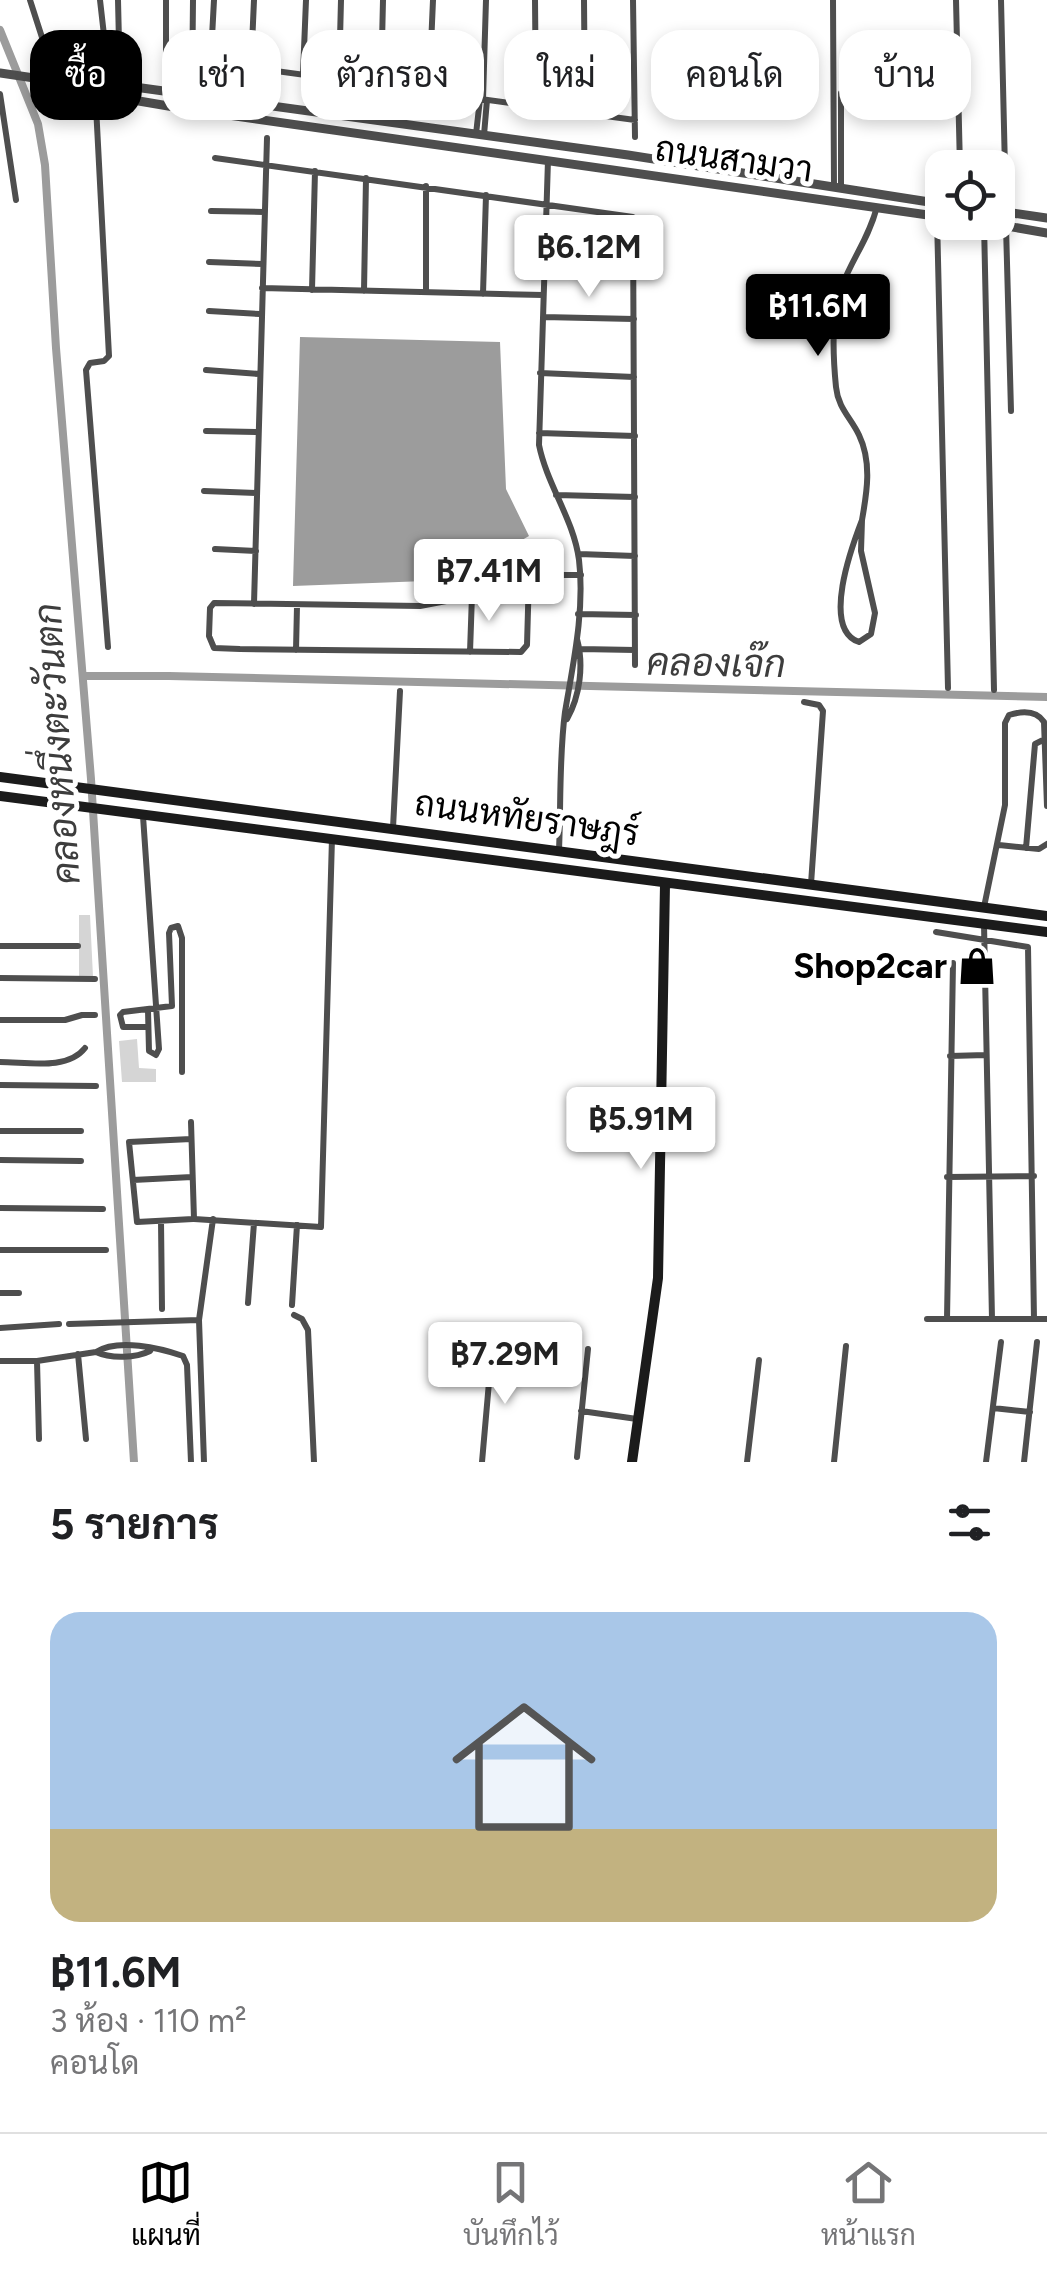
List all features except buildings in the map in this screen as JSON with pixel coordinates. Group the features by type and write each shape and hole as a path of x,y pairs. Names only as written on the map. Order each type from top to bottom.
{"main road":[{"name":"ถนนหทัยราษฎร์","path":"0,777 1047,916"},
{"name":"ถนนหทัยราษฎร์","path":"0,796 1047,932"},
{"path":"632,1462 654,1318 660,1238 665,884 648,862"},
{"path":"665,884 686,867"}],"street":[{"path":"30,0 40,30"},
{"path":"100,0 102,30"},
{"path":"114,30 118,0"},
{"path":"166,0 166,30"},
{"path":"193,0 193,30"},
{"path":"214,0 214,30"},
{"path":"253,30 254,0"},
{"path":"305,30 306,0"},
{"path":"340,30 341,0"},
{"path":"382,30 383,0"},
{"path":"432,30 433,0"},
{"path":"484,66 486,0"},
{"path":"536,0 536,30"},
{"path":"584,0 584,30"},
{"path":"633,0 635,137"},
{"path":"833,0 837,187"},
{"path":"956,0 960,150"},
{"path":"1001,0 1002,150"},
{"name":"ถนนสามวา","path":"0,73 30,77"},
{"path":"0,94 16,200"},
{"name":"ถนนสามวา","path":"142,99 166,106 925,215"},
{"path":"107,120 109,352 108,360 90,362 86,370 108,647"},
{"path":"350,132 351,120"},
{"name":"ถนนสามวา","path":"366,120 925,201"},
{"path":"480,135 481,120"},
{"path":"837,187 841,120"},
{"path":"254,604 266,138"},
{"path":"215,158 633,217 635,665"},
{"path":"548,159 539,433 542,461 579,554 580,575 576,675 564,724 558,850"},
{"path":"312,290 315,171"},
{"path":"364,291 366,178"},
{"path":"771,192 773,178"},
{"path":"426,186 426,292"},
{"path":"484,294 486,195"},
{"path":"862,520 851,546 842,596 842,625 851,639 859,642 870,634 875,613 861,550 868,474 858,433 840,408 836,390 837,310 843,282 865,244 878,208"},
{"path":"211,211 264,212"},
{"path":"1015,214 1047,218"},
{"path":"1015,228 1047,233"},
{"path":"940,240 948,688"},
{"path":"983,240 994,690"},
{"path":"1006,240 1011,411"},
{"path":"209,262 262,264"},
{"path":"544,264 634,267"},
{"path":"262,288 543,295"},
{"path":"209,311 260,314"},
{"path":"543,317 634,320"},
{"path":"206,370 260,374"},
{"path":"540,373 634,376"},
{"path":"206,431 258,432"},
{"path":"539,433 635,436"},
{"path":"204,491 257,492"},
{"path":"556,494 635,497"},
{"path":"215,550 256,551"},
{"path":"579,554 636,556"},
{"path":"529,575 527,649 521,652 212,646 209,636 211,605 420,606 472,595 529,575 580,575"},
{"path":"470,652 472,595"},
{"path":"296,650 297,606"},
{"path":"578,614 636,614"},
{"path":"577,649 635,650"},
{"path":"393,828 400,691"},
{"path":"804,702 819,704 823,710 812,884"},
{"path":"984,907 1004,805 1006,718 1016,713 1037,715 1044,722 1047,806"},
{"path":"1026,848 1036,744 1045,738"},
{"path":"143,814 158,1054 149,1051 148,1010"},
{"path":"191,1139 130,1142 137,1222 213,1219 321,1227 332,838"},
{"path":"999,845 1044,848 1047,844"},
{"path":"984,924 992,1319"},
{"path":"172,1006 169,934 171,928 178,926 182,931 182,1072"},
{"path":"936,932 1028,948 1034,1319"},
{"path":"0,946 78,946"},
{"path":"947,1319 954,963"},
{"path":"0,978 94,979"},
{"path":"148,1027 125,1028 120,1023 123,1012 182,1006"},
{"path":"0,1020 65,1020 82,1014 95,1015"},
{"path":"0,1062 67,1062 85,1048"},
{"path":"950,1056 986,1055"},
{"path":"0,1085 96,1086"},
{"path":"190,1122 194,1219"},
{"path":"0,1130 81,1131"},
{"path":"0,1160 81,1162"},
{"path":"947,1177 1034,1176"},
{"path":"133,1180 192,1177"},
{"path":"0,1208 102,1209"},
{"path":"204,1462 199,1320 213,1219"},
{"path":"161,1221 162,1309"},
{"path":"248,1303 254,1223"},
{"path":"298,1225 293,1310 308,1330 314,1462"},
{"path":"0,1250 106,1250"},
{"path":"0,1293 19,1293"},
{"path":"927,1319 1047,1319"},
{"path":"70,1324 199,1320"},
{"path":"0,1328 59,1324"},
{"path":"986,1462 1001,1342"},
{"path":"1024,1462 1037,1342"},
{"path":"834,1462 846,1346"},
{"path":"482,1462 492,1348"},
{"path":"577,1457 588,1349"},
{"path":"0,1361 37,1362 102,1351 178,1354 186,1359 190,1462"},
{"path":"78,1354 86,1438"},
{"path":"747,1462 759,1360"},
{"path":"37,1362 38,1439"},
{"path":"993,1408 1030,1412"},
{"path":"581,1411 639,1419"}],"shaded area":[{"path":"300,337 500,342 506,489 529,536 452,580 293,586"},
{"path":"79,915 90,915 93,977 79,977"},
{"path":"137,1039 139,1068 156,1069 156,1082 122,1082 119,1041"}],"waterway":[{"name":"คลองหนึ่งตะวันตก","path":"0,30 38,124 45,165 91,779 134,1462"},
{"name":"คลองเจ๊ก","path":"83,676 1047,697"}],"place":[{"name":"Shop2car","path":"977,966"}]}
